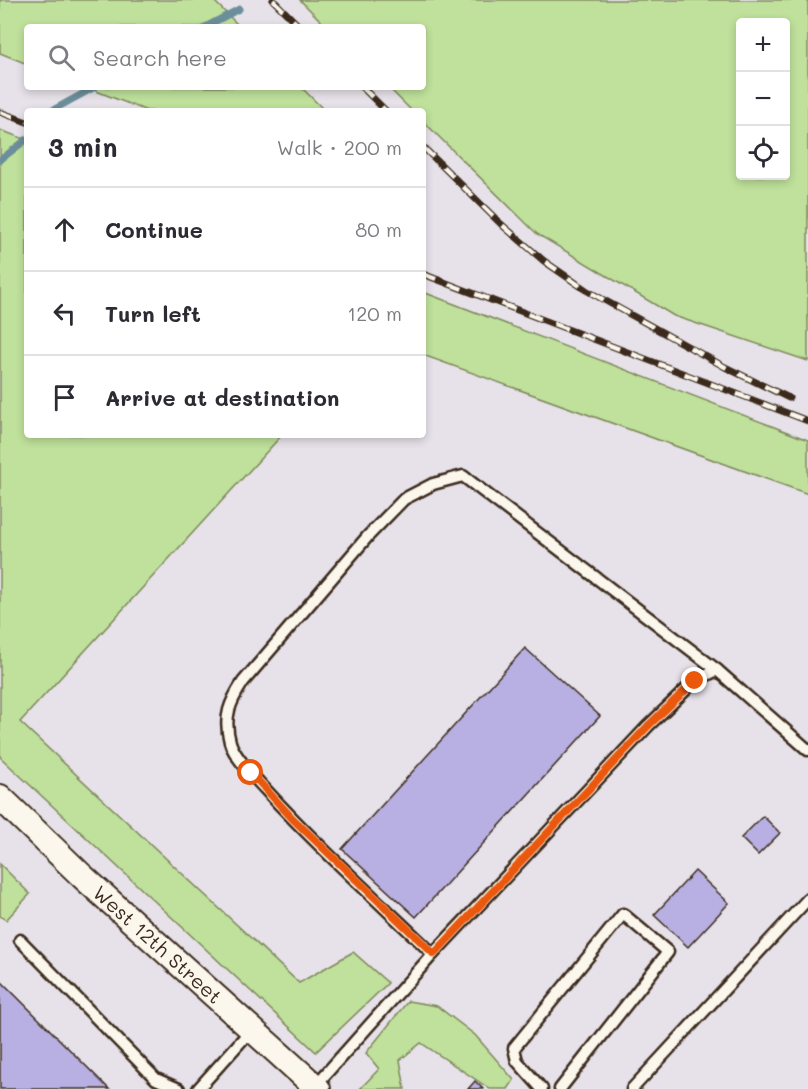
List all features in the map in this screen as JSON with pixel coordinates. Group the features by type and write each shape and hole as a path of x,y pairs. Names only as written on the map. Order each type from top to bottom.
{"street":[{"name":"West 12th Street","path":"0,797 82,876 317,1088"}],"lane":[{"path":"434,954 292,818 251,773 230,744 227,726 229,703 243,682 368,536 404,499 433,483 463,476 717,670 808,750"},
{"path":"317,1088 434,954 648,726 695,681 717,670"},
{"path":"632,1089 808,899"},
{"path":"543,1089 516,1060 514,1048 622,914 668,952 560,1089"},
{"path":"20,940 156,1079 179,1089"},
{"path":"198,1089 252,1029"}],"green space":[{"path":"0,0 213,0 237,24 24,24 24,63 0,53"},
{"path":"300,0 808,0 808,361 674,316 537,234 426,124 426,108 409,108 391,90 426,90 426,24 324,24"},
{"path":"94,90 304,90 322,108 139,108"},
{"path":"0,130 24,139 24,438 279,438 20,722 299,983 353,952 388,983 316,1052 0,757"},
{"path":"426,293 808,440 808,494 426,356"},
{"path":"0,864 30,894 6,920 0,916"},
{"path":"408,1001 437,1006 475,1035 514,1080 508,1089 490,1089 421,1043 400,1060 405,1089 360,1089 379,1069 366,1053"}],"building":[{"path":"525,648 600,716 416,917 342,849"},
{"path":"763,816 780,833 758,855 741,838"},
{"path":"695,871 729,903 688,947 654,915"},
{"path":"0,980 109,1089 0,1089"},
{"path":"475,1081 483,1089 468,1089"}],"waterway":[{"path":"211,24 239,9"},
{"path":"56,108 90,90"},
{"path":"0,160 24,141"}],"railway":[{"path":"273,0 297,24"},
{"path":"365,90 383,108"},
{"path":"0,112 24,121"},
{"path":"426,150 501,224 544,261 586,290 725,367 789,398"},
{"path":"426,275 808,421"}],"route":[{"path":"251,773 292,818 434,954 648,726 695,681"}]}
